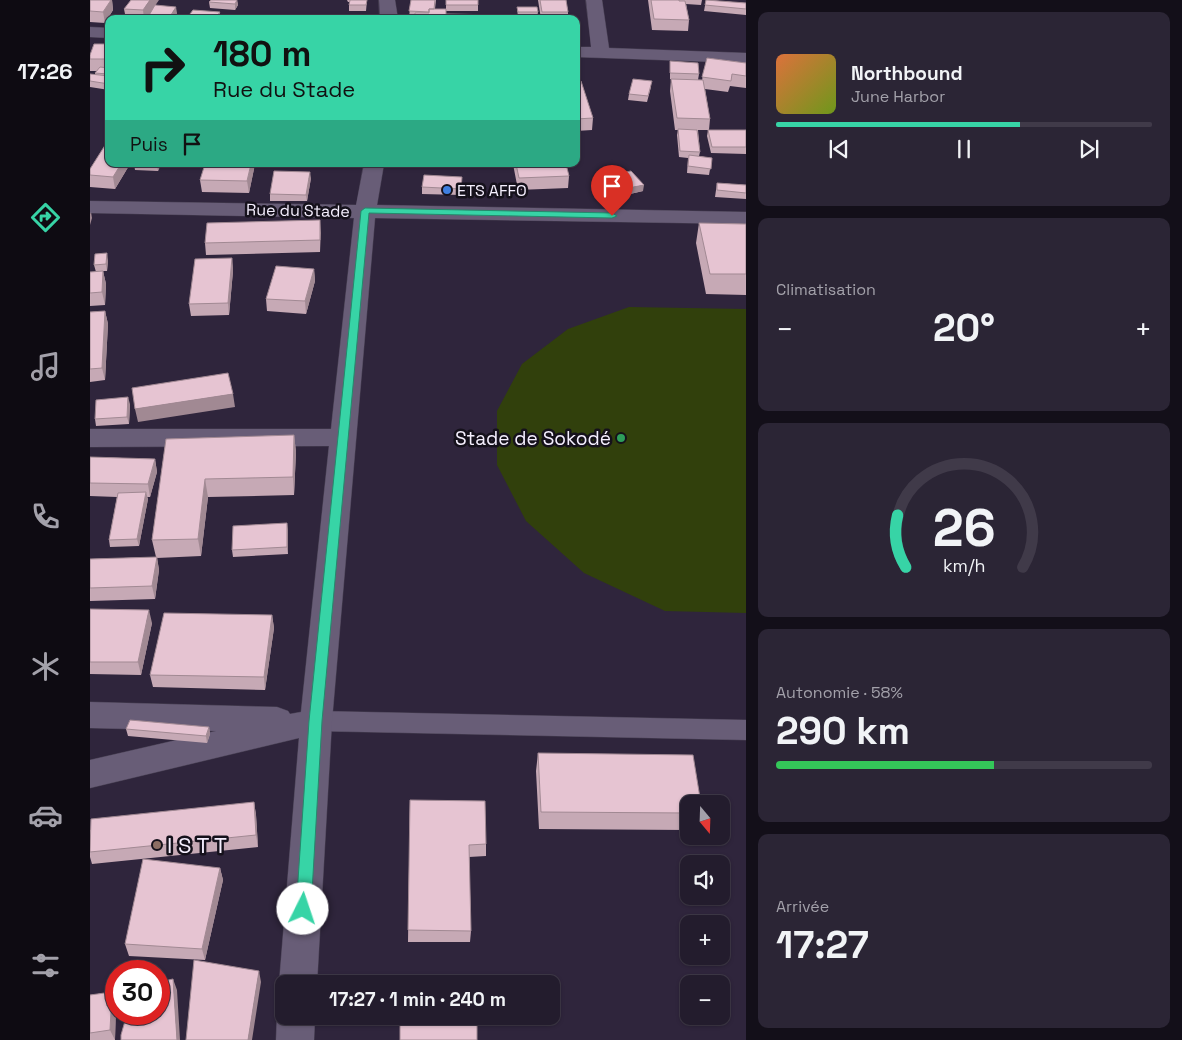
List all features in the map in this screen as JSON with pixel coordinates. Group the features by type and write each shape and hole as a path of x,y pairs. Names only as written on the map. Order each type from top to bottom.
{"street":[{"path":"387,0 388,15"},
{"path":"594,0 601,53"},
{"path":"90,32 105,33"},
{"path":"580,52 746,58"},
{"path":"299,975 316,721 365,211 373,167"},
{"name":"Rue du Stade","path":"90,207 746,218"},
{"path":"90,438 343,437"},
{"path":"90,715 316,721"},
{"path":"90,774 316,721"},
{"path":"295,1040 296,1025"}],"lane":[{"path":"316,721 746,730"}],"green space":[{"name":"Stade de Sokodé","path":"629,307 746,309 746,613 665,611 584,573 526,521 497,465 497,411 522,364 568,329"}],"building":[{"path":"90,0 111,0 103,12 90,11"},
{"path":"131,0 150,0 143,10 124,9"},
{"path":"211,0 237,0 235,4 209,2"},
{"path":"350,0 367,0 366,5 349,5"},
{"path":"411,0 435,0 434,9 429,9 429,12 409,11"},
{"path":"446,0 478,0 478,5 446,5"},
{"path":"540,0 566,0 568,12 542,12"},
{"path":"651,0 685,1 689,20 654,19"},
{"path":"706,0 746,3 746,9 705,5"},
{"path":"155,5 176,7 171,15 149,15"},
{"path":"517,7 537,7 538,12 518,12"},
{"path":"429,9 446,9 446,14 501,15 415,15 415,13 429,13"},
{"path":"193,10 220,12 218,15 189,15"},
{"path":"94,44 105,44 105,59 90,59"},
{"path":"707,58 746,63 746,76 732,74 731,81 702,77"},
{"path":"670,61 698,63 699,74 670,73"},
{"path":"100,67 105,68 105,74 95,73"},
{"path":"90,74 105,76 105,83 90,81"},
{"path":"633,79 652,81 648,96 629,94"},
{"path":"671,79 703,80 710,119 677,118"},
{"path":"580,81 581,81 593,118 580,119"},
{"path":"678,129 697,130 700,152 680,151"},
{"path":"708,130 746,130 746,147 712,147"},
{"path":"105,145 105,167 119,167 113,177 90,175 90,169"},
{"path":"689,155 712,158 711,169 688,166"},
{"path":"204,167 250,167 247,181 200,180"},
{"path":"517,167 567,167 569,176 519,178"},
{"path":"274,171 310,172 306,195 270,194"},
{"path":"631,171 644,185 618,190 605,176"},
{"path":"424,175 462,177 461,189 422,187"},
{"path":"717,183 746,185 746,193 717,190"},
{"path":"320,220 320,240 205,243 207,223"},
{"path":"699,223 746,224 746,274 710,274"},
{"path":"107,253 106,264 94,265 95,254"},
{"path":"232,258 228,303 189,304 195,259"},
{"path":"276,266 314,269 305,301 266,299"},
{"path":"103,271 102,292 90,293 90,272"},
{"path":"105,311 102,368 90,369 90,312"},
{"path":"228,373 233,394 135,409 132,388"},
{"path":"128,397 127,417 95,419 96,400"},
{"path":"294,435 293,477 205,479 198,539 152,540 166,439"},
{"path":"90,457 155,459 148,484 90,483"},
{"path":"146,492 137,539 109,540 118,493"},
{"path":"287,523 287,547 232,550 233,526"},
{"path":"157,557 152,586 90,588 90,559"},
{"path":"90,609 149,610 138,662 90,662"},
{"path":"164,613 272,615 264,677 150,675"},
{"path":"130,720 209,727 206,736 126,729"},
{"path":"538,753 693,755 700,795 680,795 680,813 541,812"},
{"path":"410,800 485,801 486,844 469,845 471,931 408,930"},
{"path":"254,802 256,835 90,852 91,819"},
{"path":"143,859 220,868 202,949 125,944"},
{"path":"194,960 259,971 248,1040 186,1040"},
{"path":"173,979 177,1040 121,1040 124,1025 170,1025 170,980"},
{"path":"105,993 105,1025 110,1025 110,1030 90,1033 90,995"},
{"path":"400,1025 477,1025 477,1040 400,1040"}],"place":[{"name":"ETS AFFO","path":"447,190"},
{"name":"Stade de Sokodé","path":"621,438"},
{"name":"I S T T","path":"157,845"}],"route":[{"path":"303,909 316,721 365,211 612,216"}]}
